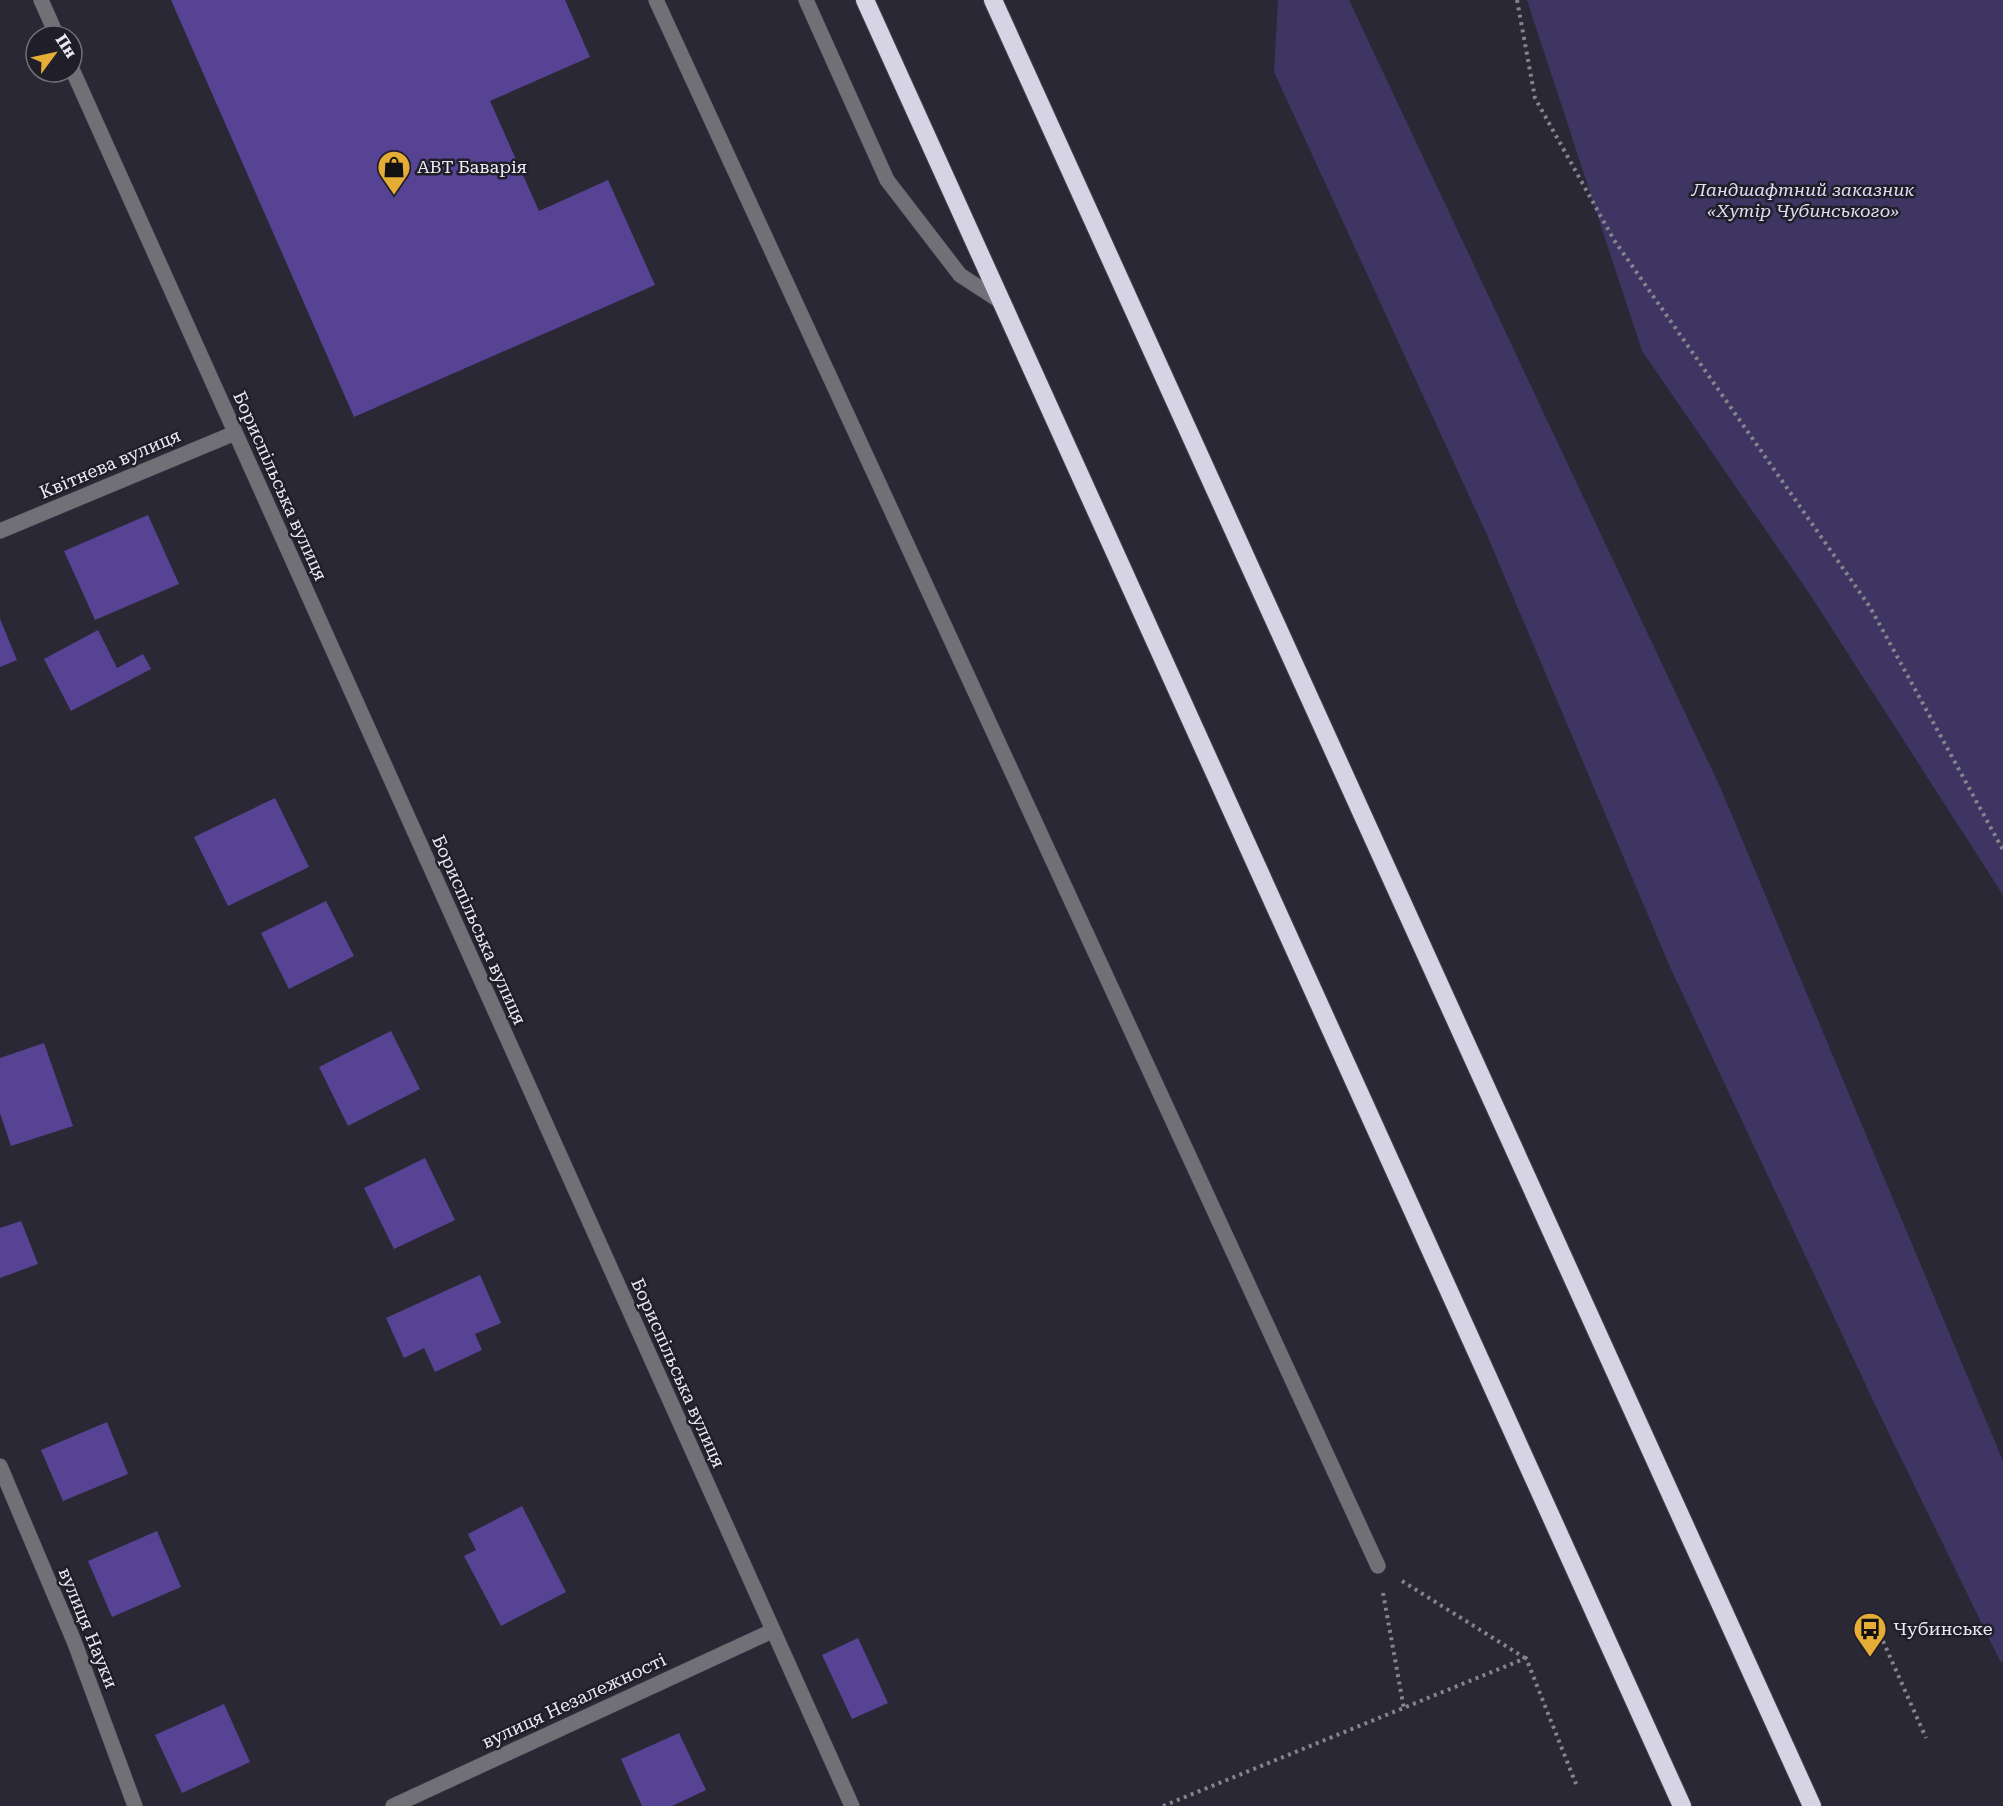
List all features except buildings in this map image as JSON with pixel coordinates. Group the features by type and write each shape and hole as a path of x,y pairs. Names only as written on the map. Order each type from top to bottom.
{"highway":[{"path":"865,0 1682,1806"},
{"path":"993,0 1812,1806"}],"street":[{"path":"41,0 52,24"},
{"path":"656,0 1378,1566"},
{"path":"806,0 887,180 960,274 1000,301"},
{"name":"Бориспільська вулиця","path":"79,84 852,1806"},
{"name":"Квітнева вулиця","path":"0,531 235,433"},
{"name":"вулиця Науки","path":"0,1466 74,1641 135,1806"},
{"name":"вулиця Незалежності","path":"393,1806 772,1631"}],"path":[{"path":"1517,0 1535,98 1614,240 1870,607 2003,850"},
{"path":"1378,1566 1526,1658 1576,1784"},
{"path":"1378,1566 1404,1708"},
{"path":"1883,1641 1926,1738"},
{"path":"1163,1806 1526,1658"}],"green space":[{"path":"1278,0 1349,0 1720,787 2003,1461 2003,1661 2001,1663 1878,1411 1670,967 1484,528 1274,72"},
{"name":"Ландшафтний заказник «Хутір Чубинського»","path":"1527,0 2003,0 2003,895 1807,590 1642,351"}],"place":[{"name":"АВТ Баварія","path":"394,196"},
{"name":"Чубинське","path":"1870,1658"}]}
